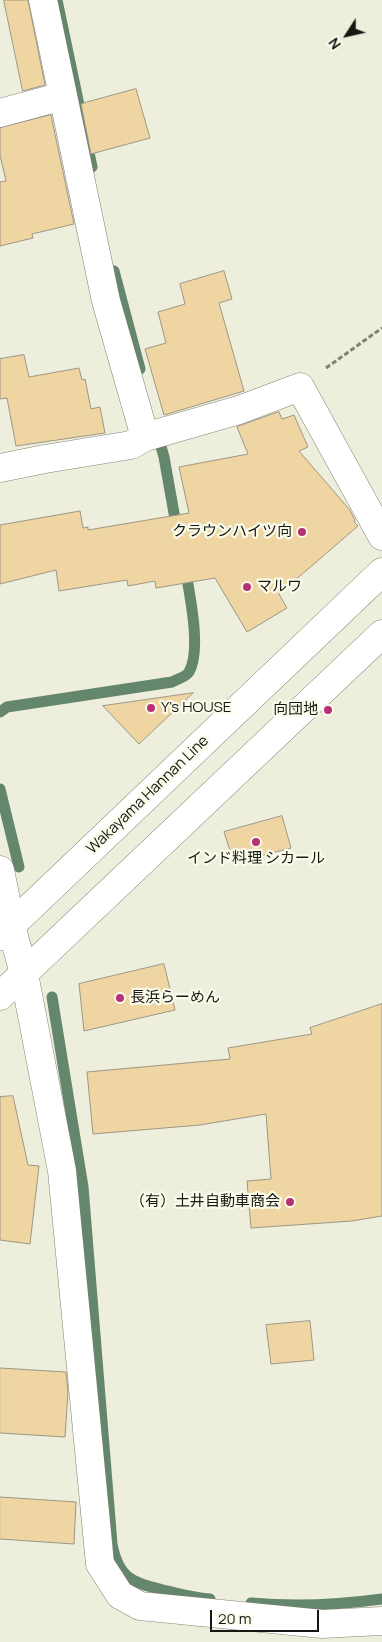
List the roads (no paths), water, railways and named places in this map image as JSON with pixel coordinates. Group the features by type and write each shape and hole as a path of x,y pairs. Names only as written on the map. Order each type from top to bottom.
{"street":[{"path":"43,0 106,301 154,434"},
{"path":"0,113 63,96"},
{"path":"0,468 132,445 154,434 240,410 300,387 382,536"},
{"name":"Wakayama Hannan Line","path":"6,931 382,572"},
{"path":"0,996 382,634"},
{"path":"0,870 6,931 24,974 62,1172 100,1564 120,1595 140,1606 322,1624 382,1621"}],"waterway":[{"path":"57,0 92,167"},
{"path":"114,271 140,369"},
{"path":"157,433 164,457 177,530"},
{"path":"0,712 7,707 172,682 186,675 193,662 195,636 185,567"},
{"path":"0,789 19,867"},
{"path":"52,997 83,1187 112,1544 115,1556 124,1573 137,1582 167,1591 210,1599"},
{"path":"251,1603 316,1605 382,1599"}],"place":[{"name":"クラウンハイツ向","path":"302,532"},
{"name":"マルワ","path":"247,587"},
{"name":"Y's HOUSE","path":"151,708"},
{"name":"向団地","path":"328,710"},
{"name":"インド料理 シカール","path":"256,842"},
{"name":"長浜らーめん","path":"120,998"},
{"name":"（有）土井自動車商会","path":"290,1202"}]}
